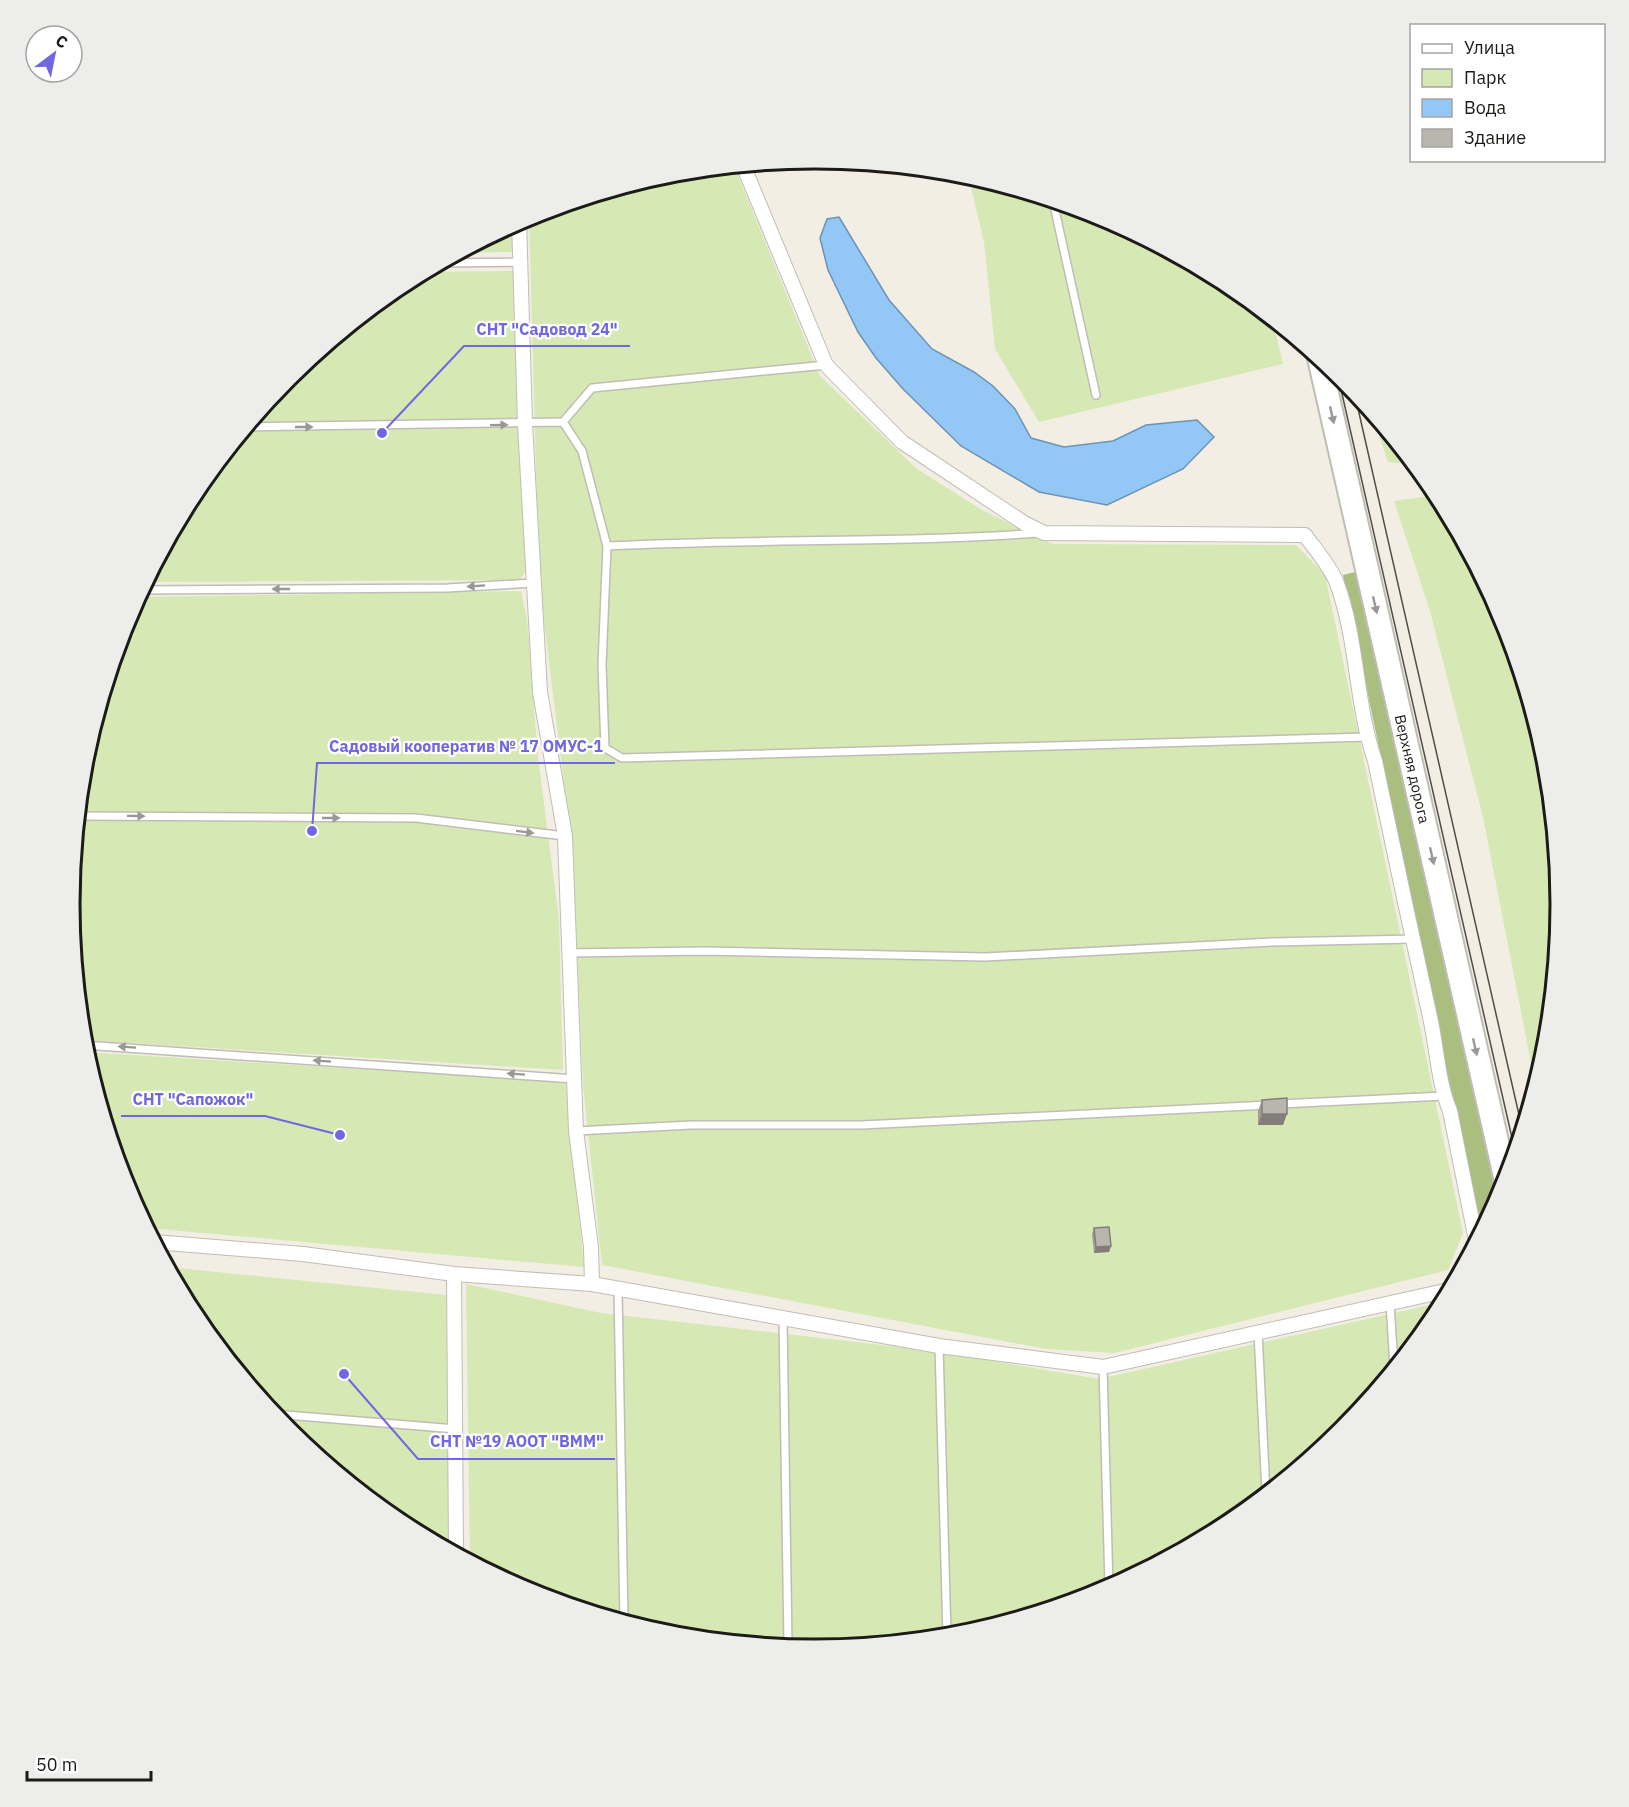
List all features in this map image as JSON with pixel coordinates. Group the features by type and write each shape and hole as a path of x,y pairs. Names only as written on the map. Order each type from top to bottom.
{"main road":[{"name":"Верхняя дорога","path":"1322,373 1502,1163"}],"street":[{"path":"746,172 826,365 902,442 1024,523 1044,533 1305,535 1335,579 1358,680 1367,737 1375,761 1414,939 1437,1047 1444,1095 1450,1111 1474,1229"},
{"path":"520,230 525,424 540,692 565,836 576,1131 591,1247 592,1284"},
{"path":"162,1243 303,1254 454,1274 592,1284 939,1346 1103,1367 1438,1292"},
{"path":"454,1274 456,1545"}],"lane":[{"path":"1055,209 1096,395"},
{"path":"456,262 522,262"},
{"path":"255,427 563,422 592,388 826,365"},
{"path":"563,422 582,450 607,546 602,665 605,748 622,758 1367,737"},
{"path":"607,546 712,540 988,537 1044,533"},
{"path":"150,590 447,588 534,583"},
{"path":"85,816 416,818 565,836"},
{"path":"568,952 704,951 985,957 1272,942 1414,939"},
{"path":"94,1045 575,1078"},
{"path":"576,1131 691,1125 885,1124 1444,1095"},
{"path":"618,1290 624,1613"},
{"path":"1390,1303 1393,1357"},
{"path":"783,1318 788,1638"},
{"path":"1257,1332 1266,1484"},
{"path":"939,1346 947,1626"},
{"path":"1103,1367 1109,1577"},
{"path":"288,1415 456,1429"}],"green space":[{"path":"737,173 820,376 917,469 982,510 1053,544 1296,545 1325,575 1463,1233 1448,1270 1114,1353 1046,1349 602,1265 583,1085 573,856 539,581 529,226 624,194 671,183"},
{"path":"971,186 1005,194 1096,224 1182,267 1223,292 1262,320 1275,331 1283,364 1039,422 995,349 984,242"},
{"path":"514,233 515,252 473,253"},
{"path":"516,271 528,567 520,580 153,582 203,495 262,419 330,351 367,320 439,272"},
{"path":"1378,432 1403,463 1388,462"},
{"path":"1427,496 1474,578 1494,622 1524,713 1543,808 1550,904 1543,999 1531,1063 1483,817 1430,611 1394,501"},
{"path":"1359,571 1494,1185 1478,1221 1343,575"},
{"path":"521,591 527,619 538,757 559,920 563,1070 93,1041 81,952 81,855 86,808 105,713 135,622 146,597"},
{"path":"95,1053 566,1082 584,1267 155,1229 135,1185 119,1140"},
{"path":"176,1268 446,1295 451,1542 406,1515 367,1487 295,1423 231,1351 203,1312"},
{"path":"466,1284 601,1313 934,1351 1099,1379 1430,1305 1398,1351 1367,1388 1299,1456 1262,1487 1223,1515 1140,1563 1096,1583 1005,1613 958,1624 863,1637 814,1639 719,1632 624,1613 578,1599 533,1583 470,1553"}],"water":[{"path":"839,217 889,300 932,349 974,372 993,386 1015,409 1031,438 1064,447 1113,441 1146,425 1197,420 1214,437 1183,469 1107,505 1039,492 961,446 903,389 876,358 858,332 828,270 820,238 827,219"}],"building":[{"path":"1287,1098 1287,1114 1262,1114 1262,1100"},
{"path":"1109,1227 1111,1246 1096,1247 1094,1228"}],"tram line":[{"path":"1342,392 1511,1135"},
{"path":"1358,410 1518,1112"}],"place":[{"name":"СНТ \"Садовод 24\"","path":"382,433"},
{"name":"Садовый кооператив № 17 ОМУС-1","path":"312,831"},
{"name":"СНТ \"Сапожок\"","path":"340,1135"},
{"name":"СНТ №19 АООТ \"ВММ\"","path":"344,1374"}]}
